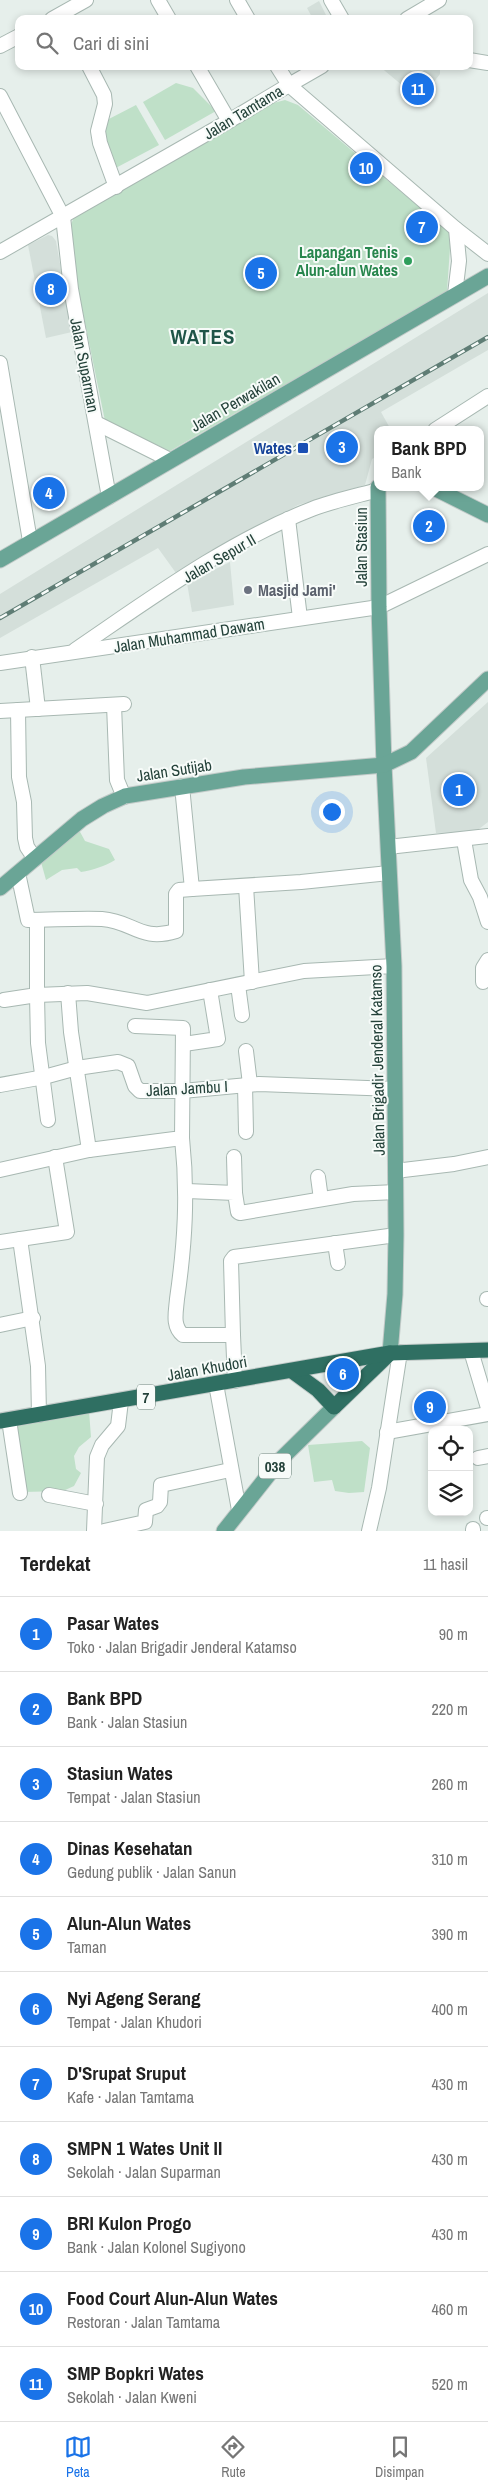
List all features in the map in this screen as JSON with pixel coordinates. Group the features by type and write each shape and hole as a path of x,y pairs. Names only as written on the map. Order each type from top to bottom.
{"highway":[{"name":"7","path":"395,1353 488,1350"},
{"name":"Jalan Khudori","path":"4,1420 395,1353"},
{"path":"292,1371 318,1390 334,1407 395,1353"}],"main road":[{"name":"Jalan Perwakilan","path":"0,560 488,276"},
{"name":"Jalan Stasiun","path":"378,491 379,607 384,765"},
{"path":"440,491 488,515"},
{"path":"384,765 411,752 488,679"},
{"name":"Jalan Sutijab","path":"0,888 82,819 103,806 124,797 244,777 384,765"},
{"name":"Jalan Brigadir Jenderal Katamso","path":"384,765 394,966 395,1353"},
{"name":"038","path":"224,1531 281,1459 334,1407"}],"street":[{"path":"61,15 86,0"},
{"path":"158,0 167,15"},
{"path":"237,0 246,15"},
{"path":"331,0 340,15"},
{"path":"416,15 439,0"},
{"path":"0,46 15,38"},
{"path":"473,61 488,63"},
{"path":"91,70 104,94 105,104 98,131 100,143 116,187"},
{"path":"199,70 229,121"},
{"path":"280,70 289,85 315,70"},
{"name":"Jalan Tamtama","path":"0,252 116,187 289,85 456,229 488,254"},
{"path":"0,96 63,217"},
{"name":"Jalan Suparman","path":"63,217 71,289 109,497"},
{"path":"455,294 459,261 456,229"},
{"path":"0,363 30,541"},
{"path":"440,426 488,396"},
{"name":"Jalan Suparman","path":"96,423 170,460"},
{"name":"Jalan Sepur II","path":"72,652 166,588 288,519 314,508 374,489"},
{"path":"288,519 300,618"},
{"name":"Jalan Muhammad Dawam","path":"0,663 379,607 488,554"},
{"path":"32,658 38,709"},
{"path":"0,711 119,704 117,780 124,797"},
{"path":"18,710 19,777 24,802 25,838 27,847 35,859"},
{"path":"182,786 192,889"},
{"path":"388,848 488,836"},
{"path":"464,840 471,880 480,897 488,922"},
{"path":"18,873 28,920 102,920 118,922 144,934 162,934 176,931 178,892 192,889 389,873"},
{"path":"246,886 252,982"},
{"path":"37,920 38,1044 44,1077 48,1120"},
{"path":"483,982 483,968 488,960"},
{"path":"4,1000 68,993 91,994 147,1003 311,970 394,966"},
{"path":"238,985 242,1015"},
{"path":"184,1044 218,1039 210,990"},
{"path":"68,993 88,1150"},
{"path":"135,1026 181,1026 183,1028 182,1138 187,1191 185,1240 176,1308 176,1326 183,1335 233,1335"},
{"path":"246,1051 246,1132"},
{"name":"Jalan Jambu I","path":"0,1085 44,1077 77,1068 118,1062 128,1066 136,1089 140,1091 182,1091 247,1085 394,1090"},
{"path":"0,1170 88,1150 182,1138"},
{"path":"0,1242 68,1231 55,1157"},
{"path":"234,1157 235,1193 239,1213 353,1194 396,1192"},
{"path":"395,1171 454,1164 488,1157"},
{"path":"318,1177 321,1199"},
{"path":"187,1191 235,1193"},
{"path":"235,1381 233,1258 396,1235"},
{"path":"20,1239 33,1318 38,1366 39,1415"},
{"path":"335,1243 338,1263"},
{"path":"0,1325 33,1318"},
{"path":"471,1351 488,1406"},
{"path":"369,1531 379,1488 395,1353"},
{"path":"216,1384 230,1470 239,1510"},
{"path":"94,1531 97,1457 102,1445 118,1426 121,1401"},
{"path":"387,1432 488,1414"},
{"path":"4,1420 20,1493"},
{"path":"104,1531 145,1522 146,1510 160,1502 161,1485 230,1470"},
{"path":"49,1495 96,1504"}],"shaded area":[{"path":"319,1 326,15 311,15 307,8"},
{"path":"384,70 410,70 419,77 424,70 440,70 440,74 420,100"},
{"path":"48,235 52,236 56,241 72,332 46,338 28,245"},
{"path":"488,293 488,350 381,412 389,426 374,426 374,458 372,459 365,485 298,505 176,573 158,548 0,638 0,594"},
{"path":"230,562 234,605 192,612 187,583"},
{"path":"488,702 488,822 475,832 436,833 426,758"}],"green space":[{"path":"176,83 193,88 216,111 165,140 143,102"},
{"path":"285,100 298,105 451,234 447,291 170,451 105,421 67,234 74,217 270,104"},
{"path":"136,105 159,145 112,170 105,146 105,121"},
{"path":"79,830 85,841 109,849 115,860 103,866 81,872 77,868 62,870 46,880 41,862"},
{"path":"89,1411 91,1437 79,1447 74,1456 76,1469 81,1473 74,1486 63,1491 23,1492 10,1425"},
{"path":"362,1441 370,1448 364,1492 349,1493 335,1491 332,1480 314,1482 308,1445"}],"railway":[{"path":"0,618 488,337"}],"place":[{"name":"SMP Bopkri Wates","path":"418,89"},
{"name":"Food Court Alun-Alun Wates","path":"366,168"},
{"name":"D'Srupat Sruput","path":"422,227"},
{"name":"Lapangan Tenis Alun-alun Wates","path":"408,261"},
{"name":"Alun-Alun Wates","path":"261,273"},
{"name":"SMPN 1 Wates Unit II","path":"51,289"},
{"name":"Stasiun Wates","path":"342,447"},
{"name":"Wates","path":"303,448"},
{"name":"Dinas Kesehatan","path":"49,493"},
{"name":"Bank BPD","path":"429,526"},
{"name":"Masjid Jami'","path":"248,590"},
{"name":"Pasar Wates","path":"459,790"},
{"name":"Nyi Ageng Serang","path":"343,1374"},
{"name":"BRI Kulon Progo","path":"430,1407"}],"district":[{"name":"WATES","path":"203,336"}]}
